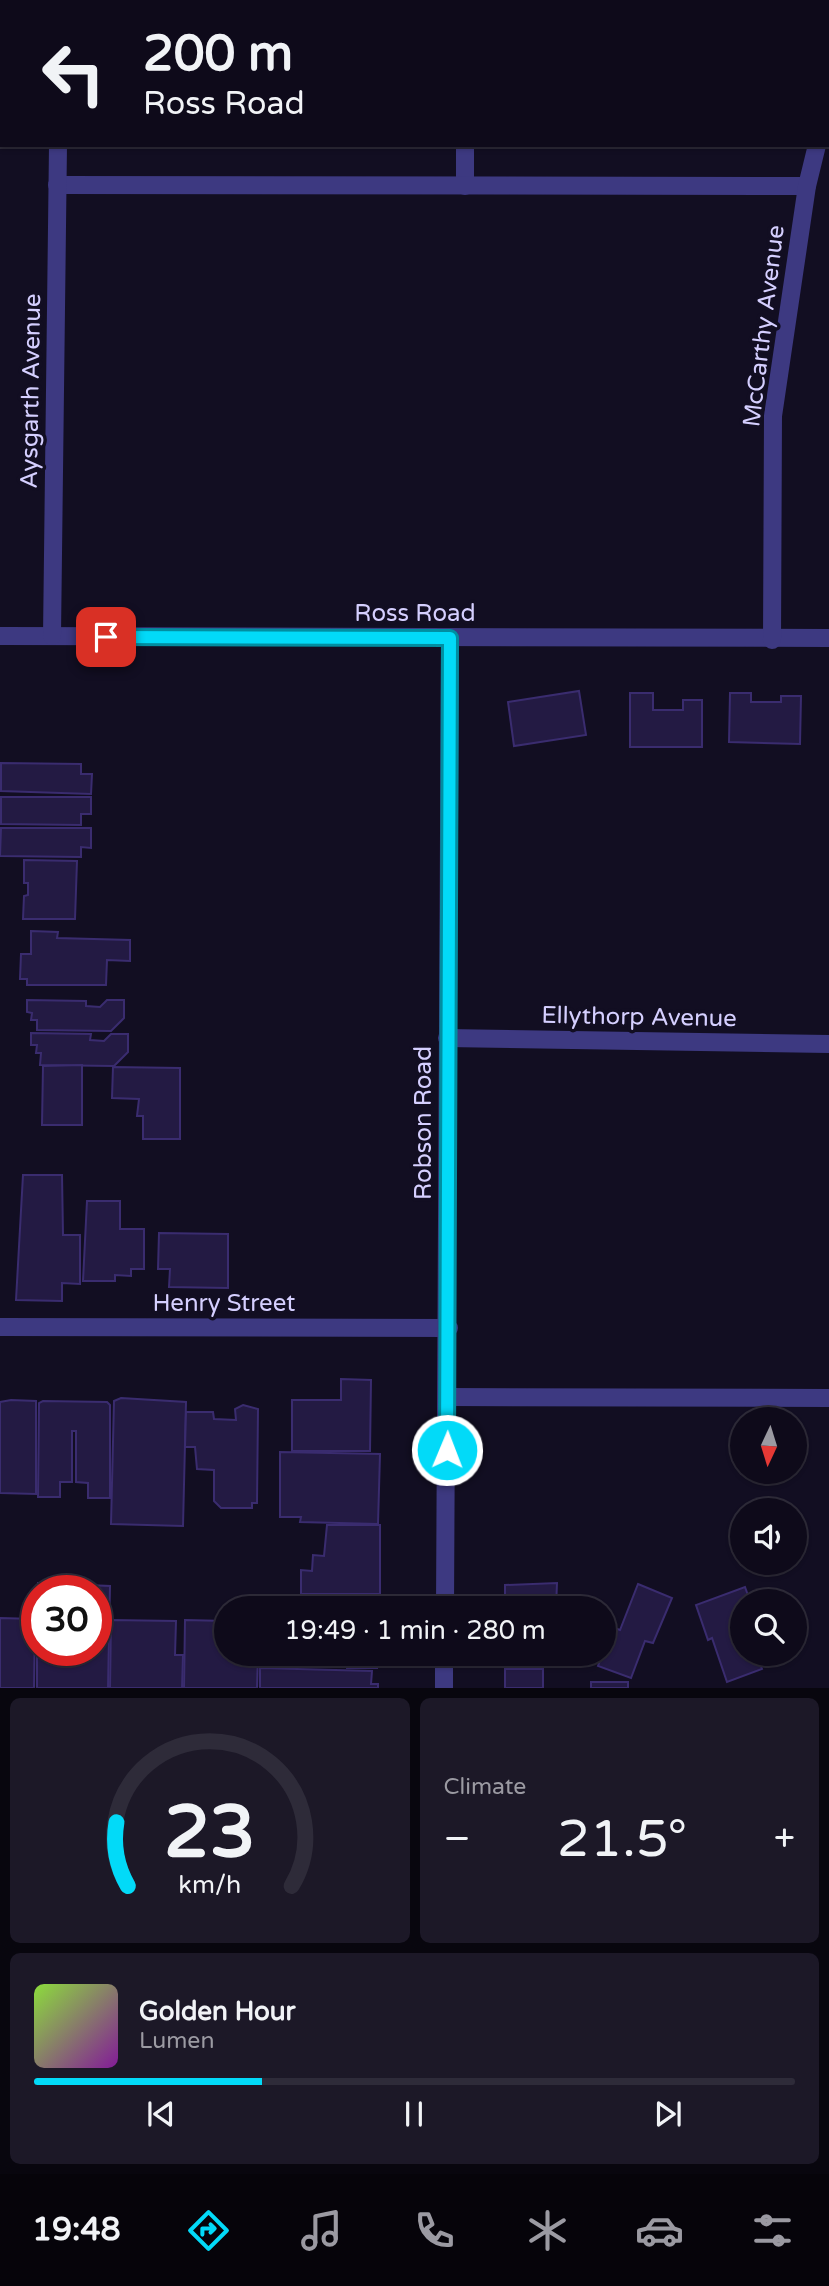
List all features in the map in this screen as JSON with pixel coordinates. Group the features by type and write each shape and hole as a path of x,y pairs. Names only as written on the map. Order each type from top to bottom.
{"street":[{"name":"Aysgarth Avenue","path":"52,636 58,147"},
{"path":"465,147 465,186"},
{"name":"McCarthy Avenue","path":"772,640 773,416 807,186 817,147"},
{"path":"57,185 807,186"},
{"name":"Ross Road","path":"0,636 772,640 829,638"},
{"name":"Robson Road","path":"445,1596 449,1328 447,1038 450,638"},
{"name":"Ellythorp Avenue","path":"447,1038 829,1044"},
{"name":"Henry Street","path":"0,1327 449,1328"},
{"path":"448,1397 829,1398"},
{"path":"444,1666 444,1688"}],"building":[{"path":"579,691 586,735 514,746 508,702"},
{"path":"630,693 653,693 653,710 683,710 683,700 702,700 702,747 630,747"},
{"path":"730,693 751,693 751,702 781,702 781,696 801,696 800,744 729,742"},
{"path":"1,763 81,764 81,774 92,774 91,794 1,791"},
{"path":"1,797 91,797 91,814 81,814 81,825 1,824"},
{"path":"1,828 91,828 91,848 81,847 81,857 0,856"},
{"path":"24,860 77,861 75,919 23,919 24,896 28,895 28,883 24,883"},
{"path":"31,931 58,932 57,938 130,940 130,961 107,960 106,985 27,985 27,979 20,979 21,954 31,954"},
{"path":"27,1000 86,1001 86,1006 100,1007 107,1000 124,1000 124,1018 111,1031 37,1030 37,1020 31,1020 32,1013 27,1012"},
{"path":"31,1033 91,1034 90,1040 104,1041 111,1034 128,1034 128,1052 114,1066 40,1065 41,1053 36,1053 37,1045 31,1045"},
{"path":"82,1065 82,1125 42,1125 43,1066"},
{"path":"113,1067 180,1068 180,1139 143,1139 143,1116 137,1116 139,1099 112,1098"},
{"path":"23,1175 62,1175 63,1235 80,1235 80,1284 62,1283 62,1301 16,1300"},
{"path":"87,1201 120,1201 120,1229 144,1229 144,1269 131,1269 131,1276 115,1275 115,1281 83,1281"},
{"path":"159,1233 228,1234 228,1288 169,1287 170,1269 158,1269"},
{"path":"341,1379 371,1380 370,1451 292,1451 292,1400 341,1400"},
{"path":"121,1398 186,1402 183,1526 111,1524 114,1401"},
{"path":"36,1401 36,1494 0,1493 0,1402"},
{"path":"107,1402 110,1405 110,1498 88,1498 88,1483 76,1482 76,1431 72,1431 72,1482 60,1482 60,1497 38,1497 39,1403"},
{"path":"243,1405 258,1409 257,1503 252,1503 252,1508 221,1508 214,1501 214,1470 197,1469 195,1447 185,1447 186,1412 213,1412 214,1419 236,1420 235,1409"},
{"path":"280,1452 380,1454 378,1524 300,1522 301,1517 280,1517"},
{"path":"327,1525 380,1525 380,1594 301,1594 301,1570 312,1571 313,1555 324,1556"},
{"path":"557,1583 556,1596 505,1596 505,1585"},
{"path":"638,1584 672,1598 653,1643 645,1641 631,1678 598,1666 616,1666 616,1628 620,1630"},
{"path":"730,1593 730,1666 761,1666 762,1669 727,1682 712,1638 708,1640 696,1605"},
{"path":"0,1618 21,1619 21,1666 34,1666 34,1688 0,1688"},
{"path":"112,1620 176,1621 175,1655 183,1655 182,1688 110,1688"},
{"path":"185,1620 214,1621 214,1666 258,1666 257,1688 184,1688"},
{"path":"37,1666 108,1666 108,1688 37,1688"},
{"path":"347,1666 377,1666 377,1668"},
{"path":"513,1666 551,1666 551,1667"},
{"path":"260,1668 372,1671 371,1684 378,1684 378,1688 260,1688"},
{"path":"505,1669 543,1669 543,1688 505,1688"},
{"path":"591,1682 628,1682 628,1688 591,1688"}],"route":[{"path":"106,637 450,638 447,1450"}]}
